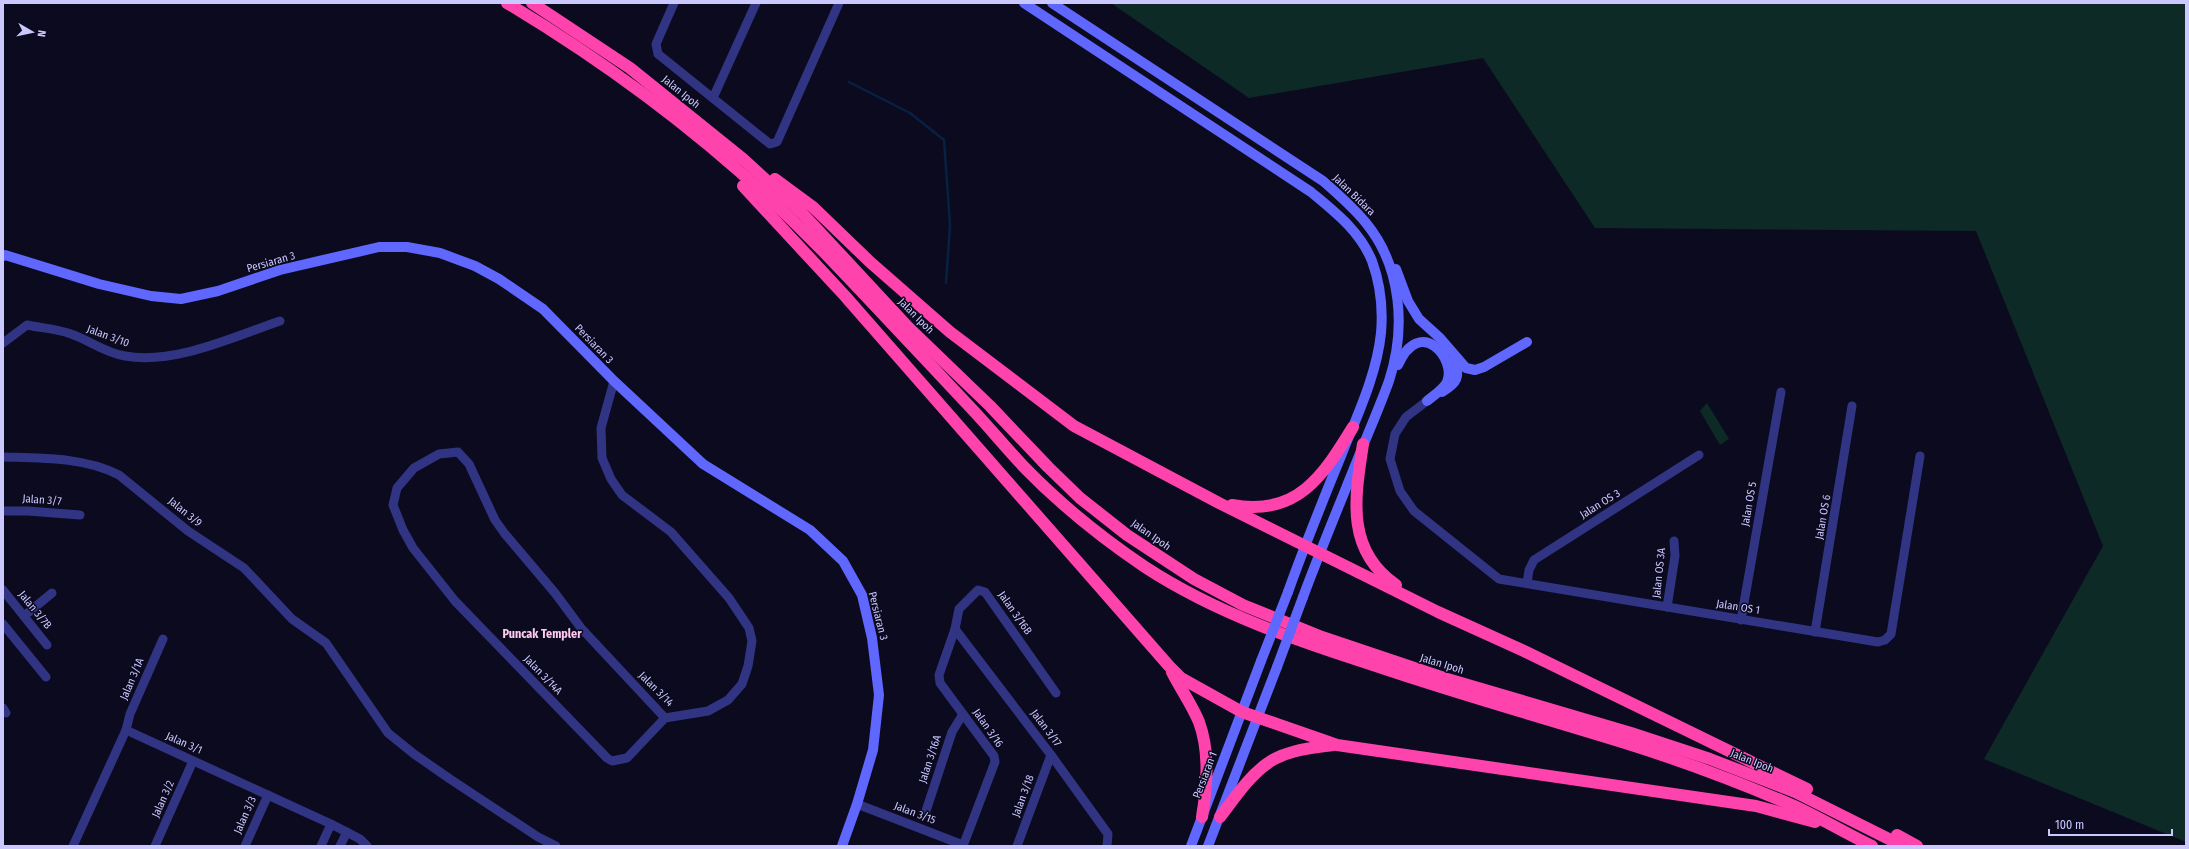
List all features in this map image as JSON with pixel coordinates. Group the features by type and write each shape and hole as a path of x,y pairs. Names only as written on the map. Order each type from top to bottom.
{"highway":[{"name":"Jalan Ipoh","path":"508,3 593,58 701,139 770,200 821,249 1027,469 1064,504 1102,536 1174,585 1230,614 1278,634 1475,699 1626,743 1707,771 1795,807 1872,846"},
{"name":"Jalan Ipoh","path":"532,3 630,68 743,159 802,213 908,327 990,406 1048,468 1080,498 1127,535 1194,579 1243,605 1336,642 1444,678 1631,733 1710,759 1795,792 1870,828 1903,846"},
{"path":"701,139 845,296 1181,678 1242,712 1337,745 1756,806 1835,827"},
{"path":"743,159 789,188 813,207 870,262 950,332 1074,426 1219,503 1438,612 1524,651 1850,810 1917,846"},
{"path":"1219,503 1260,508 1279,504 1295,497 1319,478 1353,427"},
{"path":"1363,444 1356,502 1360,536 1367,555 1387,579 1438,612"},
{"path":"1169,666 1198,721 1203,738 1206,790 1202,817"},
{"path":"1220,817 1240,791 1268,763 1292,752 1337,745"}],"main road":[{"path":"1024,3 1311,192 1354,230 1372,261 1377,278 1382,321 1376,359 1353,427 1305,545"},
{"name":"Jalan Bidara","path":"1052,3 1322,181 1355,210 1367,224 1387,257 1393,277 1399,318 1398,341 1395,359 1380,404 1320,553 1258,718"},
{"path":"1322,181 1354,202 1375,224 1386,242 1413,310 1462,365 1475,370 1484,367 1527,342"},
{"name":"Persiaran 3","path":"3,256 5,255 99,284 150,296 181,299 218,292 280,270 379,248 407,247 440,253 475,266 499,279 543,308 614,381 703,464 810,530 843,561 862,595 872,638 879,695 873,750 857,804 842,846"},
{"path":"1380,404 1403,353 1413,343 1421,342 1439,350 1449,370 1446,384 1427,401"},
{"path":"1427,401 1453,385 1457,380 1456,365 1450,350"},
{"name":"Persiaran 1","path":"1191,846 1305,545"},
{"path":"1208,846 1258,718"}],"street":[{"path":"674,3 656,44 658,54 770,144 777,142 839,3"},
{"path":"713,98 756,3"},
{"name":"Jalan 3/10","path":"3,344 27,325 71,334 99,348 124,356 149,359 172,355 206,346 280,321"},
{"name":"Jalan 3/14","path":"393,505 397,488 414,468 439,454 458,452 469,464 495,520 505,534 555,593 581,628 665,718 708,711 728,700 742,684 748,666 752,641 749,628 729,598 671,532 622,495 611,479 602,458 601,428 614,381"},
{"name":"Jalan OS 5","path":"1741,620 1781,392"},
{"name":"Jalan OS 1","path":"1427,401 1406,417 1395,434 1390,460 1396,480 1407,502 1422,518 1499,579 1878,642 1885,640 1891,634 1920,456"},
{"name":"Jalan OS 6","path":"1815,632 1852,406"},
{"name":"Jalan OS 3","path":"1527,583 1529,570 1534,560 1699,455"},
{"name":"Jalan 3/9","path":"3,458 30,458 87,464 109,470 119,475 188,531 244,568 292,619 326,644 388,733 414,754 450,779 538,837 556,846"},
{"name":"Jalan 3/14A","path":"393,505 413,548 455,601 606,758 612,761 627,758 665,718"},
{"name":"Jalan 3/7","path":"3,511 28,511 80,515"},
{"name":"Jalan OS 3A","path":"1667,608 1675,556 1674,541"},
{"name":"Jalan 3/16B","path":"955,629 959,609 978,590 982,589 1056,693"},
{"name":"Jalan 3/7B","path":"4,593 48,645"},
{"path":"24,616 52,593"},
{"path":"3,624 46,678"},
{"name":"Jalan 3/16","path":"955,629 939,675 940,683 994,756 995,762 963,846"},
{"name":"Jalan 3/17","path":"955,629 1051,754 1108,834 1107,846"},
{"name":"Jalan 3/1A","path":"126,730 130,714 163,639"},
{"name":"Jalan 3/16A","path":"925,814 952,732 963,714"},
{"path":"73,846 126,730"},
{"name":"Jalan 3/1","path":"126,730 331,824 347,832 367,846"},
{"name":"Jalan 3/18","path":"1017,846 1051,754"},
{"name":"Jalan 3/2","path":"155,846 193,761"},
{"name":"Jalan 3/3","path":"245,846 268,795"},
{"name":"Jalan 3/15","path":"857,804 963,846"},
{"path":"321,846 331,824"},
{"path":"340,846 347,832"}],"green space":[{"path":"1111,3 2186,3 2186,842 1984,759 2103,546 1976,231 1595,228 1483,58 1249,98"},
{"path":"1707,403 1729,439 1720,445 1700,411"}],"waterway":[{"path":"849,82 910,113 944,140 950,225 946,283"}],"district":[{"name":"Puncak Templer","path":"542,634"}]}
